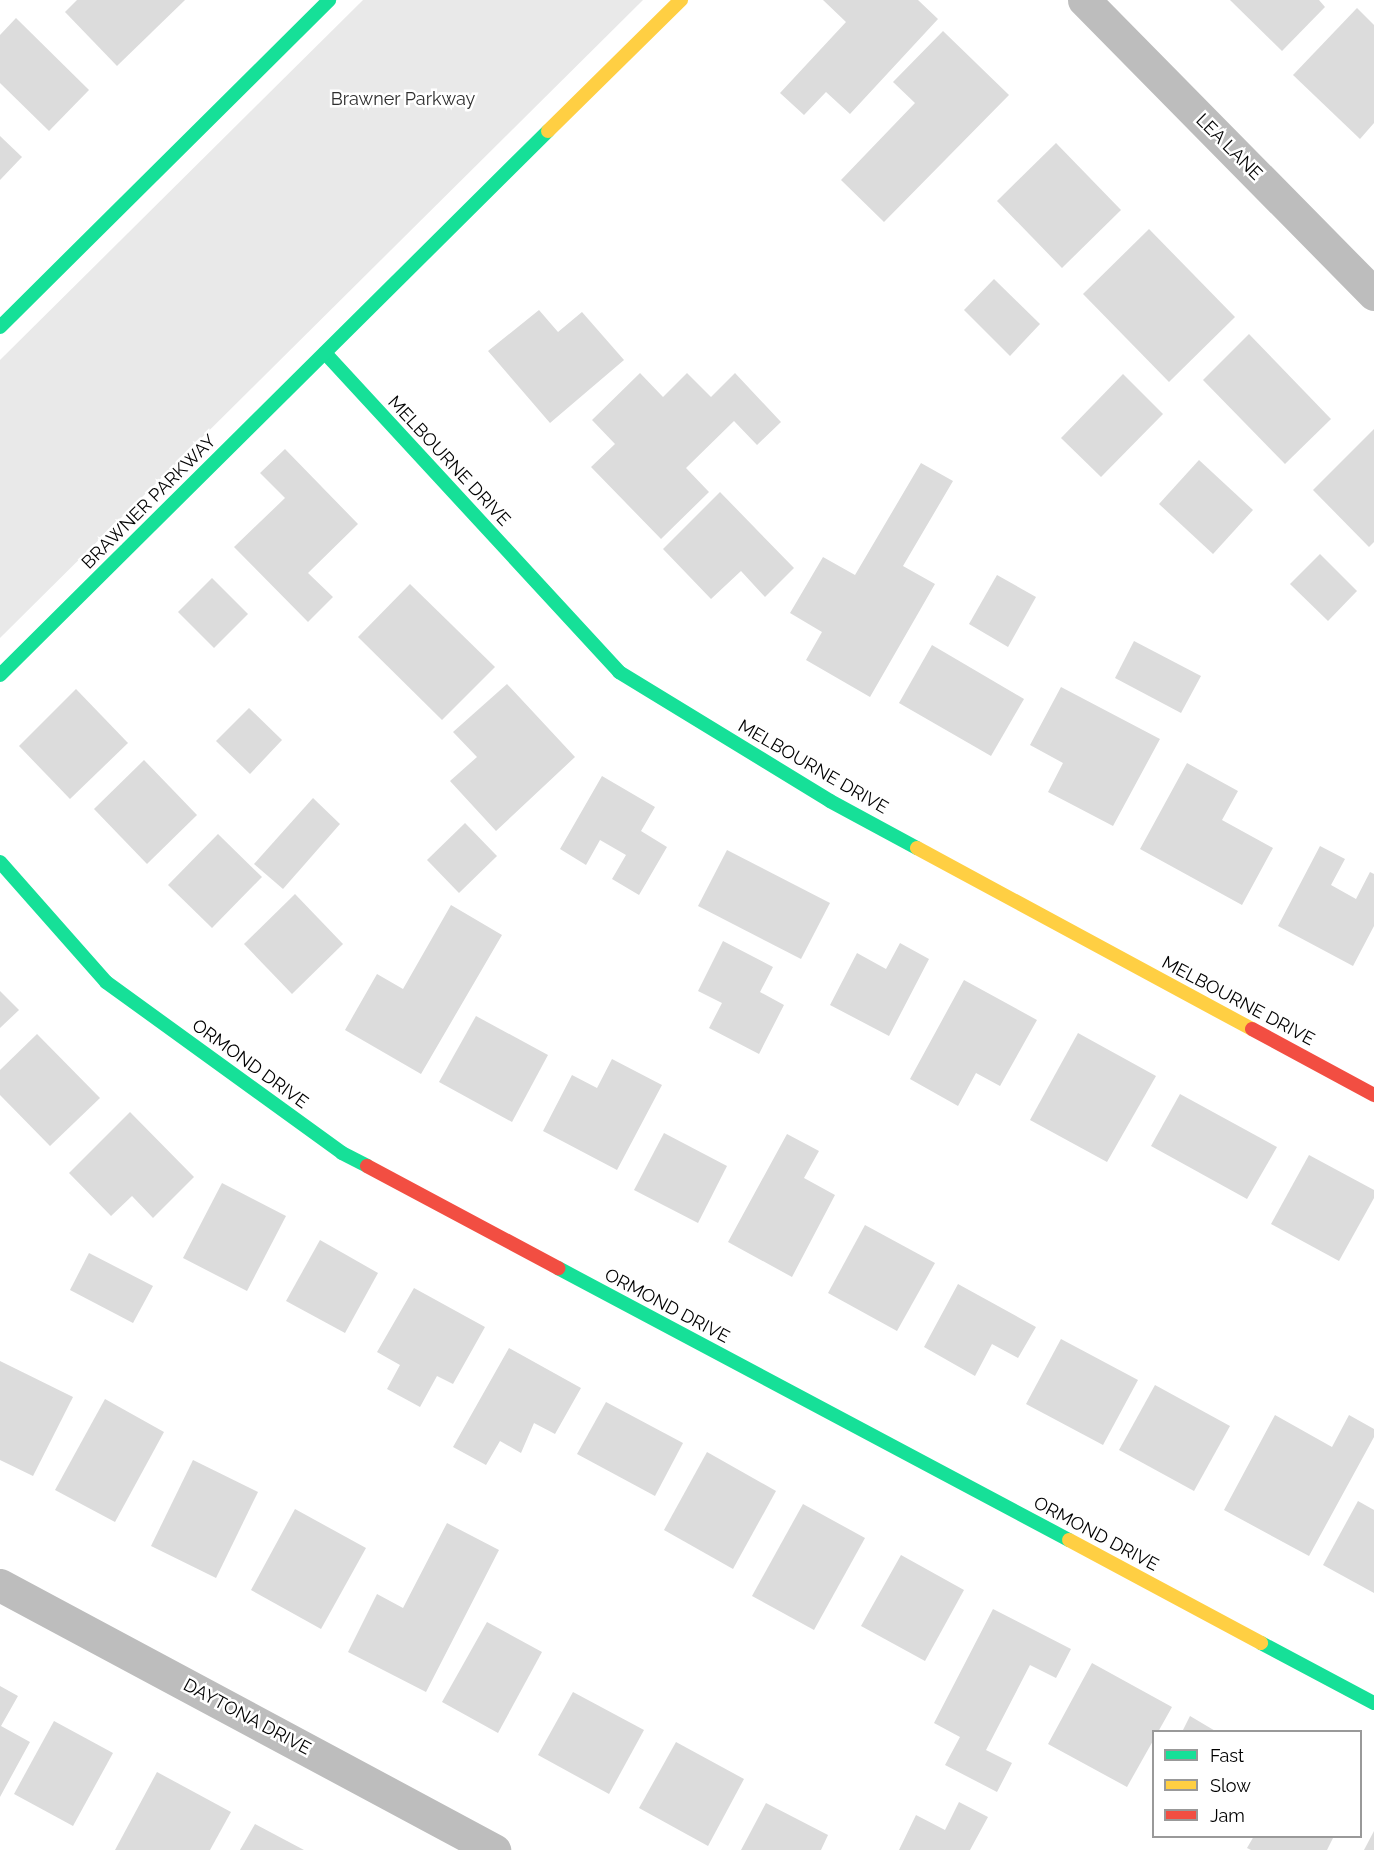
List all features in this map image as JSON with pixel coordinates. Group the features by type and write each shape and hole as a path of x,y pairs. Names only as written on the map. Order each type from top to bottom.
{"street":[{"path":"0,327 329,0"},
{"name":"BRAWNER PARKWAY","path":"0,675 681,0"},
{"name":"LEA LANE","path":"1084,0 1374,294"},
{"name":"MELBOURNE DRIVE","path":"325,353 619,672 830,801 1374,1095"},
{"name":"ORMOND DRIVE","path":"0,862 106,982 342,1153 1374,1703"},
{"name":"DAYTONA DRIVE","path":"0,1585 494,1850"}],"green space":[{"name":"Brawner Parkway","path":"363,0 643,0 0,638 0,360"}],"building":[{"path":"77,0 185,0 117,66 65,12"},
{"path":"823,0 918,0 938,19 850,114 826,92 804,115 780,93 846,22"},
{"path":"1230,0 1319,0 1325,7 1282,51"},
{"path":"1357,8 1374,25 1374,123 1360,139 1293,75"},
{"path":"16,18 89,90 49,131 0,83 0,35"},
{"path":"943,31 1009,95 884,222 841,180 915,103 893,82"},
{"path":"0,136 22,157 0,180"},
{"path":"1056,143 1121,210 1062,268 997,201"},
{"path":"1149,229 1235,317 1169,382 1083,294"},
{"path":"994,279 1040,324 1010,356 964,310"},
{"path":"539,310 558,332 582,312 624,360 550,423 488,351"},
{"path":"1249,334 1331,419 1285,464 1203,380"},
{"path":"640,373 663,397 687,373 711,397 735,373 781,422 757,445 734,421 686,468 709,492 661,539 591,467 615,444 592,420"},
{"path":"1123,374 1163,414 1101,477 1061,438"},
{"path":"1374,429 1374,542 1369,547 1313,490"},
{"path":"285,449 358,524 308,573 333,597 308,622 234,547 285,498 260,473"},
{"path":"1199,460 1253,510 1213,554 1159,504"},
{"path":"921,463 953,481 903,566 935,584 870,697 806,660 822,632 790,613 823,557 855,575"},
{"path":"720,492 794,568 765,597 741,571 711,599 663,549"},
{"path":"1320,554 1357,591 1328,621 1290,584"},
{"path":"997,575 1036,597 1008,647 969,624"},
{"path":"212,578 248,614 214,648 178,612"},
{"path":"410,584 495,667 442,720 358,637"},
{"path":"1134,641 1201,676 1181,713 1115,678"},
{"path":"932,645 1024,699 991,756 899,703"},
{"path":"507,684 575,757 496,831 450,781 477,757 453,732"},
{"path":"1061,687 1160,739 1113,826 1048,792 1063,763 1030,745"},
{"path":"76,689 128,743 70,799 19,746"},
{"path":"249,708 282,740 250,774 216,741"},
{"path":"144,760 197,815 147,864 94,809"},
{"path":"1187,763 1238,791 1222,820 1273,848 1242,905 1140,849"},
{"path":"602,776 655,807 641,831 667,847 639,895 612,879 626,855 600,840 586,865 560,849"},
{"path":"313,798 340,824 283,889 254,864"},
{"path":"465,823 497,856 459,893 427,860"},
{"path":"218,834 262,877 212,928 168,885"},
{"path":"1320,846 1345,859 1331,885 1356,899 1370,872 1374,874 1374,926 1353,966 1278,926"},
{"path":"727,850 830,903 801,959 698,906"},
{"path":"295,894 343,944 292,994 244,944"},
{"path":"451,905 502,935 421,1074 345,1030 377,974 403,989"},
{"path":"723,941 773,967 760,992 784,1005 759,1054 709,1028 722,1003 698,991"},
{"path":"900,943 929,959 889,1036 830,1005 857,953 886,969"},
{"path":"964,980 1037,1020 1000,1086 976,1073 958,1106 910,1079"},
{"path":"0,991 19,1010 0,1028"},
{"path":"476,1016 548,1055 512,1122 439,1082"},
{"path":"1078,1033 1156,1076 1107,1162 1030,1120"},
{"path":"37,1034 100,1098 50,1146 0,1095 0,1070"},
{"path":"612,1059 662,1085 617,1170 543,1131 572,1075 597,1088"},
{"path":"1180,1094 1277,1147 1247,1199 1151,1146"},
{"path":"130,1112 194,1177 153,1218 132,1196 111,1216 69,1173"},
{"path":"664,1133 727,1166 698,1223 634,1190"},
{"path":"787,1134 819,1151 804,1178 835,1195 792,1277 728,1242"},
{"path":"1309,1155 1374,1190 1374,1198 1339,1261 1271,1224"},
{"path":"222,1183 286,1216 247,1291 183,1258"},
{"path":"865,1225 935,1263 897,1331 828,1293"},
{"path":"320,1240 378,1273 345,1333 286,1301"},
{"path":"89,1253 153,1286 133,1323 70,1290"},
{"path":"958,1284 1036,1327 1018,1358 992,1344 975,1376 924,1347"},
{"path":"414,1288 485,1327 453,1384 437,1376 420,1407 387,1389 400,1365 377,1352"},
{"path":"1061,1339 1138,1380 1103,1445 1026,1404"},
{"path":"509,1348 581,1388 555,1434 534,1423 521,1453 500,1441 486,1465 453,1447"},
{"path":"0,1361 73,1397 33,1476 0,1460"},
{"path":"1155,1385 1230,1426 1194,1491 1119,1450"},
{"path":"105,1399 164,1432 115,1522 55,1490"},
{"path":"606,1402 683,1443 655,1496 577,1454"},
{"path":"1275,1415 1332,1447 1349,1415 1374,1429 1374,1437 1309,1556 1224,1510"},
{"path":"707,1452 776,1491 733,1569 664,1530"},
{"path":"193,1460 258,1492 216,1578 151,1546"},
{"path":"1358,1501 1374,1510 1374,1593 1323,1565"},
{"path":"803,1504 865,1538 814,1630 752,1596"},
{"path":"295,1509 366,1548 321,1629 251,1590"},
{"path":"447,1523 499,1550 426,1692 348,1652 377,1594 403,1608"},
{"path":"901,1555 964,1590 925,1661 861,1626"},
{"path":"993,1609 1071,1649 1056,1678 1030,1665 986,1750 1012,1763 997,1792 945,1765 960,1737 934,1723"},
{"path":"487,1622 542,1652 498,1733 442,1702"},
{"path":"1092,1663 1172,1707 1159,1730 1152,1730 1152,1743 1127,1787 1048,1744"},
{"path":"0,1686 18,1696 1,1726 30,1742 0,1797"},
{"path":"573,1692 644,1730 609,1794 538,1755"},
{"path":"1190,1716 1214,1730 1183,1730"},
{"path":"54,1721 113,1753 73,1826 14,1794"},
{"path":"676,1742 744,1779 708,1846 639,1808"},
{"path":"157,1772 231,1812 210,1850 115,1850"},
{"path":"959,1802 988,1817 970,1850 899,1850 916,1815 945,1830"},
{"path":"766,1803 828,1835 821,1850 741,1850"},
{"path":"255,1824 304,1850 240,1850"},
{"path":"1374,1831 1374,1850 1364,1850"},
{"path":"1253,1838 1333,1838 1327,1850 1251,1850 1247,1848"}],"traffic: fast":[{"path":"0,327 329,0"},
{"path":"0,675 548,131"},
{"path":"325,353 619,672 830,801 917,848"},
{"path":"0,862 106,982 342,1153 367,1166"},
{"path":"558,1268 1069,1540"},
{"path":"1261,1643 1374,1703"}],"traffic: slow":[{"path":"548,131 681,0"},
{"path":"917,848 1252,1029"},
{"path":"1069,1540 1261,1643"}],"traffic: jam":[{"path":"1252,1029 1374,1095"},
{"path":"367,1166 558,1268"}]}
